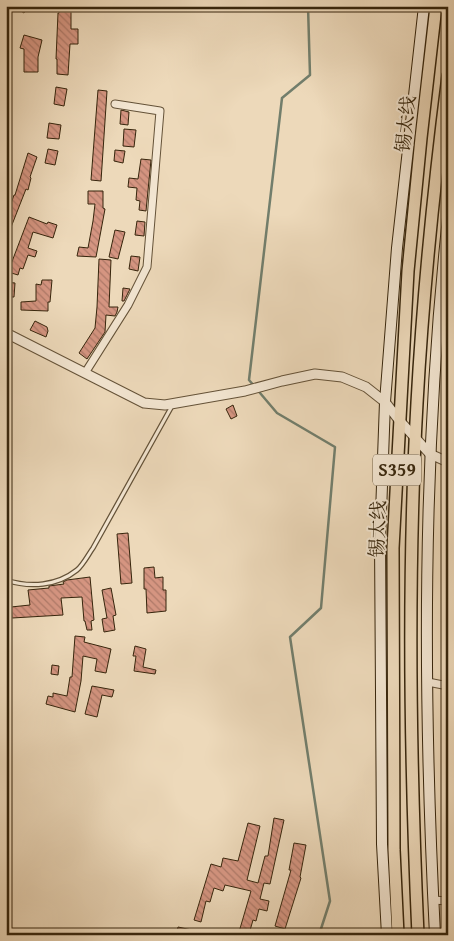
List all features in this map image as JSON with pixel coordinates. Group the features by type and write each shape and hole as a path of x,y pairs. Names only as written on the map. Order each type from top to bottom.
{"main road":[{"path":"387,935 382,844 380,551 385,402 397,248 424,6"},
{"name":"锡太线","path":"398,935 394,850 393,548 408,271 436,6"},
{"name":"锡太线","path":"418,935 414,833 412,682 412,527 415,438 426,269 448,76"},
{"path":"435,935 430,833 428,528 430,454 442,270 448,218"}],"street":[{"path":"85,372 128,305 147,267 160,111 115,104"},
{"path":"6,333 144,403 165,405 244,392 315,374 342,377 366,387 385,402 430,454 448,462"},
{"path":"428,682 448,686"},
{"path":"433,900 448,900"}],"lane":[{"path":"6,580 14,583 40,585 60,580 78,570 93,548 174,403"}],"building":[{"path":"13,6 29,6 24,13"},
{"path":"60,6 71,6 71,29 78,29 78,44 70,44 68,75 57,74 58,13"},
{"path":"24,35 42,40 38,57 38,72 24,72 24,49 20,48"},
{"path":"56,87 67,89 64,106 54,104"},
{"path":"98,90 107,91 101,181 91,180"},
{"path":"121,110 129,112 128,125 120,124"},
{"path":"49,123 61,125 59,139 47,138"},
{"path":"124,129 136,130 134,147 123,146"},
{"path":"48,149 58,151 55,165 45,163"},
{"path":"115,150 125,151 123,163 114,161"},
{"path":"28,153 37,157 28,190 26,189 6,240 6,212 8,212 15,195"},
{"path":"141,159 151,160 146,211 139,210 140,201 136,200 137,188 128,187 129,178 138,179"},
{"path":"88,191 103,191 103,208 105,209 96,257 77,256 79,247 88,248 93,221 95,204 88,204"},
{"path":"29,217 47,224 48,222 57,225 53,238 33,232 28,248 37,251 35,257 28,255 23,269 20,268 18,275 8,272"},
{"path":"137,221 145,222 144,236 135,235"},
{"path":"115,230 125,232 118,259 109,257"},
{"path":"131,256 140,257 138,271 129,269"},
{"path":"99,259 111,260 109,307 118,307 115,316 106,315 105,332 87,359 79,353 95,328"},
{"path":"42,280 52,280 48,311 21,310 21,302 36,301 36,284 41,285"},
{"path":"6,282 15,283 14,297 6,297"},
{"path":"123,288 130,289 124,301 122,301"},
{"path":"35,321 47,327 46,337 30,330"},
{"path":"233,405 237,416 231,419 226,409"},
{"path":"128,533 132,583 121,584 117,534"},
{"path":"154,567 155,578 163,577 163,590 166,590 166,611 147,613 144,568"},
{"path":"90,577 94,620 91,621 92,630 87,630 84,621 82,597 61,598 63,615 12,618 11,607 30,605 28,590 49,588 49,586 64,584 63,582 67,580"},
{"path":"111,588 116,615 113,616 115,630 104,632 102,619 107,618 102,590"},
{"path":"75,636 85,637 84,642 111,649 106,673 95,671 97,659 83,656 81,681 75,712 46,704 48,696 53,697 53,693 67,696 70,677 72,677"},
{"path":"135,646 146,649 143,667 156,670 155,674 134,671 136,656 133,656"},
{"path":"52,665 59,666 58,675 51,674"},
{"path":"92,686 114,690 112,697 102,695 97,717 85,714"},
{"path":"274,818 284,820 270,884 264,883 260,899 269,901 267,911 259,909 256,921 253,920 249,934 239,932 251,891 225,885 223,891 214,888 210,902 206,901 201,922 194,920 211,864 221,867 223,858 238,861 248,823 260,826 247,880 258,883 265,856 268,856"},
{"path":"294,843 306,845 301,878 285,929 275,926 291,870 289,870"},
{"path":"178,927 201,932 201,935 176,935"}],"waterway":[{"path":"308,6 310,75 282,98 249,380 277,413 335,447 321,608 290,637 330,901 319,935"}]}
